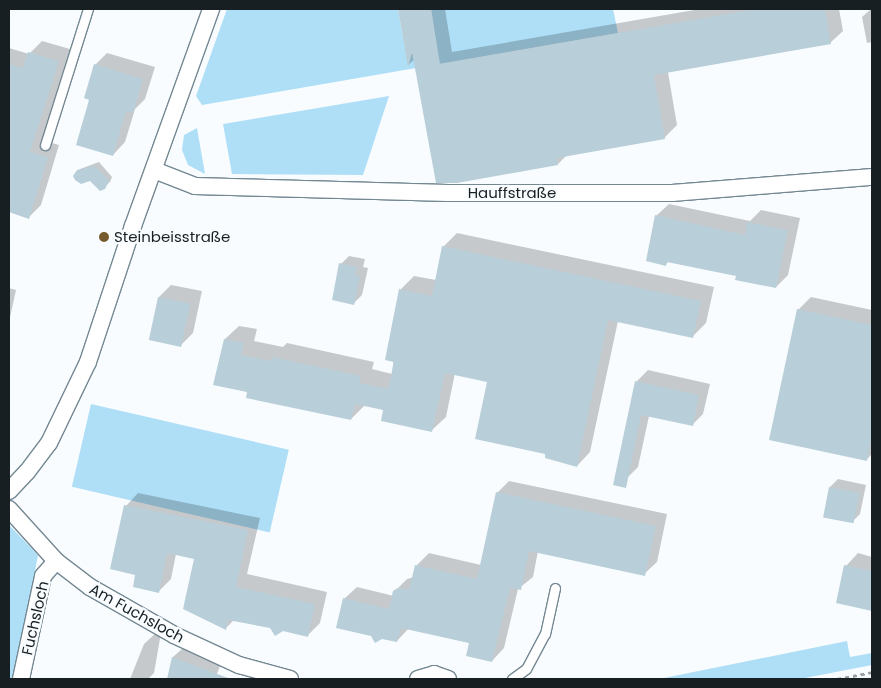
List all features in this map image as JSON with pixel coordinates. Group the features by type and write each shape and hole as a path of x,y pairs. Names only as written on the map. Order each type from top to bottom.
{"street":[{"path":"9,491 27,472 49,443 88,362 210,9"},
{"name":"Hauffstraße","path":"154,170 195,186 354,188 440,192 672,193 872,177"},
{"name":"Am Fuchsloch","path":"9,509 56,561 90,587 174,635 239,665 290,679"},
{"name":"Fuchsloch","path":"21,679 43,576 56,561"},
{"path":"418,679 434,674 448,679"}],"lane":[{"path":"45,145 88,9"},
{"path":"512,679 526,669 545,634 556,588"}],"path":[{"path":"837,679 872,672"}],"shaded area":[{"path":"227,9 398,9 406,55 437,49 431,9 613,9 618,33 202,105 196,96"},
{"path":"389,96 363,175 232,174 223,124"},
{"path":"197,128 205,174 188,165 182,150 184,135"},
{"path":"91,404 289,450 270,532 72,487"},
{"path":"9,525 38,555 15,679 9,679"},
{"path":"847,641 850,657 872,653 872,665 800,679 659,679"}],"building":[{"path":"398,9 431,9 440,64 756,9 825,9 831,44 654,75 665,139 557,158 558,165 457,183 436,183 412,52 408,68"},
{"path":"28,52 59,61 30,152 48,157 29,219 9,212 9,64 23,68"},
{"path":"94,64 143,79 133,113 126,111 113,156 76,145 89,100 84,98"},
{"path":"95,166 109,181 105,189 100,191 90,181 81,184 73,176 77,170"},
{"path":"655,215 745,235 747,222 788,230 776,288 735,280 736,276 667,262 666,266 646,261"},
{"path":"442,246 701,301 693,338 608,320 577,467 545,458 545,454 475,439 487,382 445,373 432,432 381,421 383,410 355,404 351,420 246,398 247,392 213,385 224,339 244,343 241,355 271,361 272,357 361,376 359,383 388,389 394,362 385,360 399,289 432,296"},
{"path":"339,263 357,267 355,275 360,276 354,305 332,300"},
{"path":"158,297 190,304 181,347 149,340"},
{"path":"797,309 872,325 872,434 867,461 769,440"},
{"path":"635,381 699,395 693,426 641,415 626,488 613,485"},
{"path":"829,487 859,493 854,523 823,517"},
{"path":"496,492 656,526 645,576 529,551 521,590 510,588 492,662 466,656 469,643 401,628 397,642 382,639 375,643 371,636 336,628 343,598 389,609 393,591 398,588 409,590 415,565 477,579"},
{"path":"124,505 248,530 236,587 315,604 308,637 283,631 275,636 270,628 228,620 226,630 183,609 194,559 167,553 159,593 133,587 135,575 110,569"},
{"path":"844,565 872,571 872,611 836,603"},
{"path":"172,657 228,678 228,679 167,679"}],"place":[{"name":"Steinbeisstraße","path":"104,237"}]}
